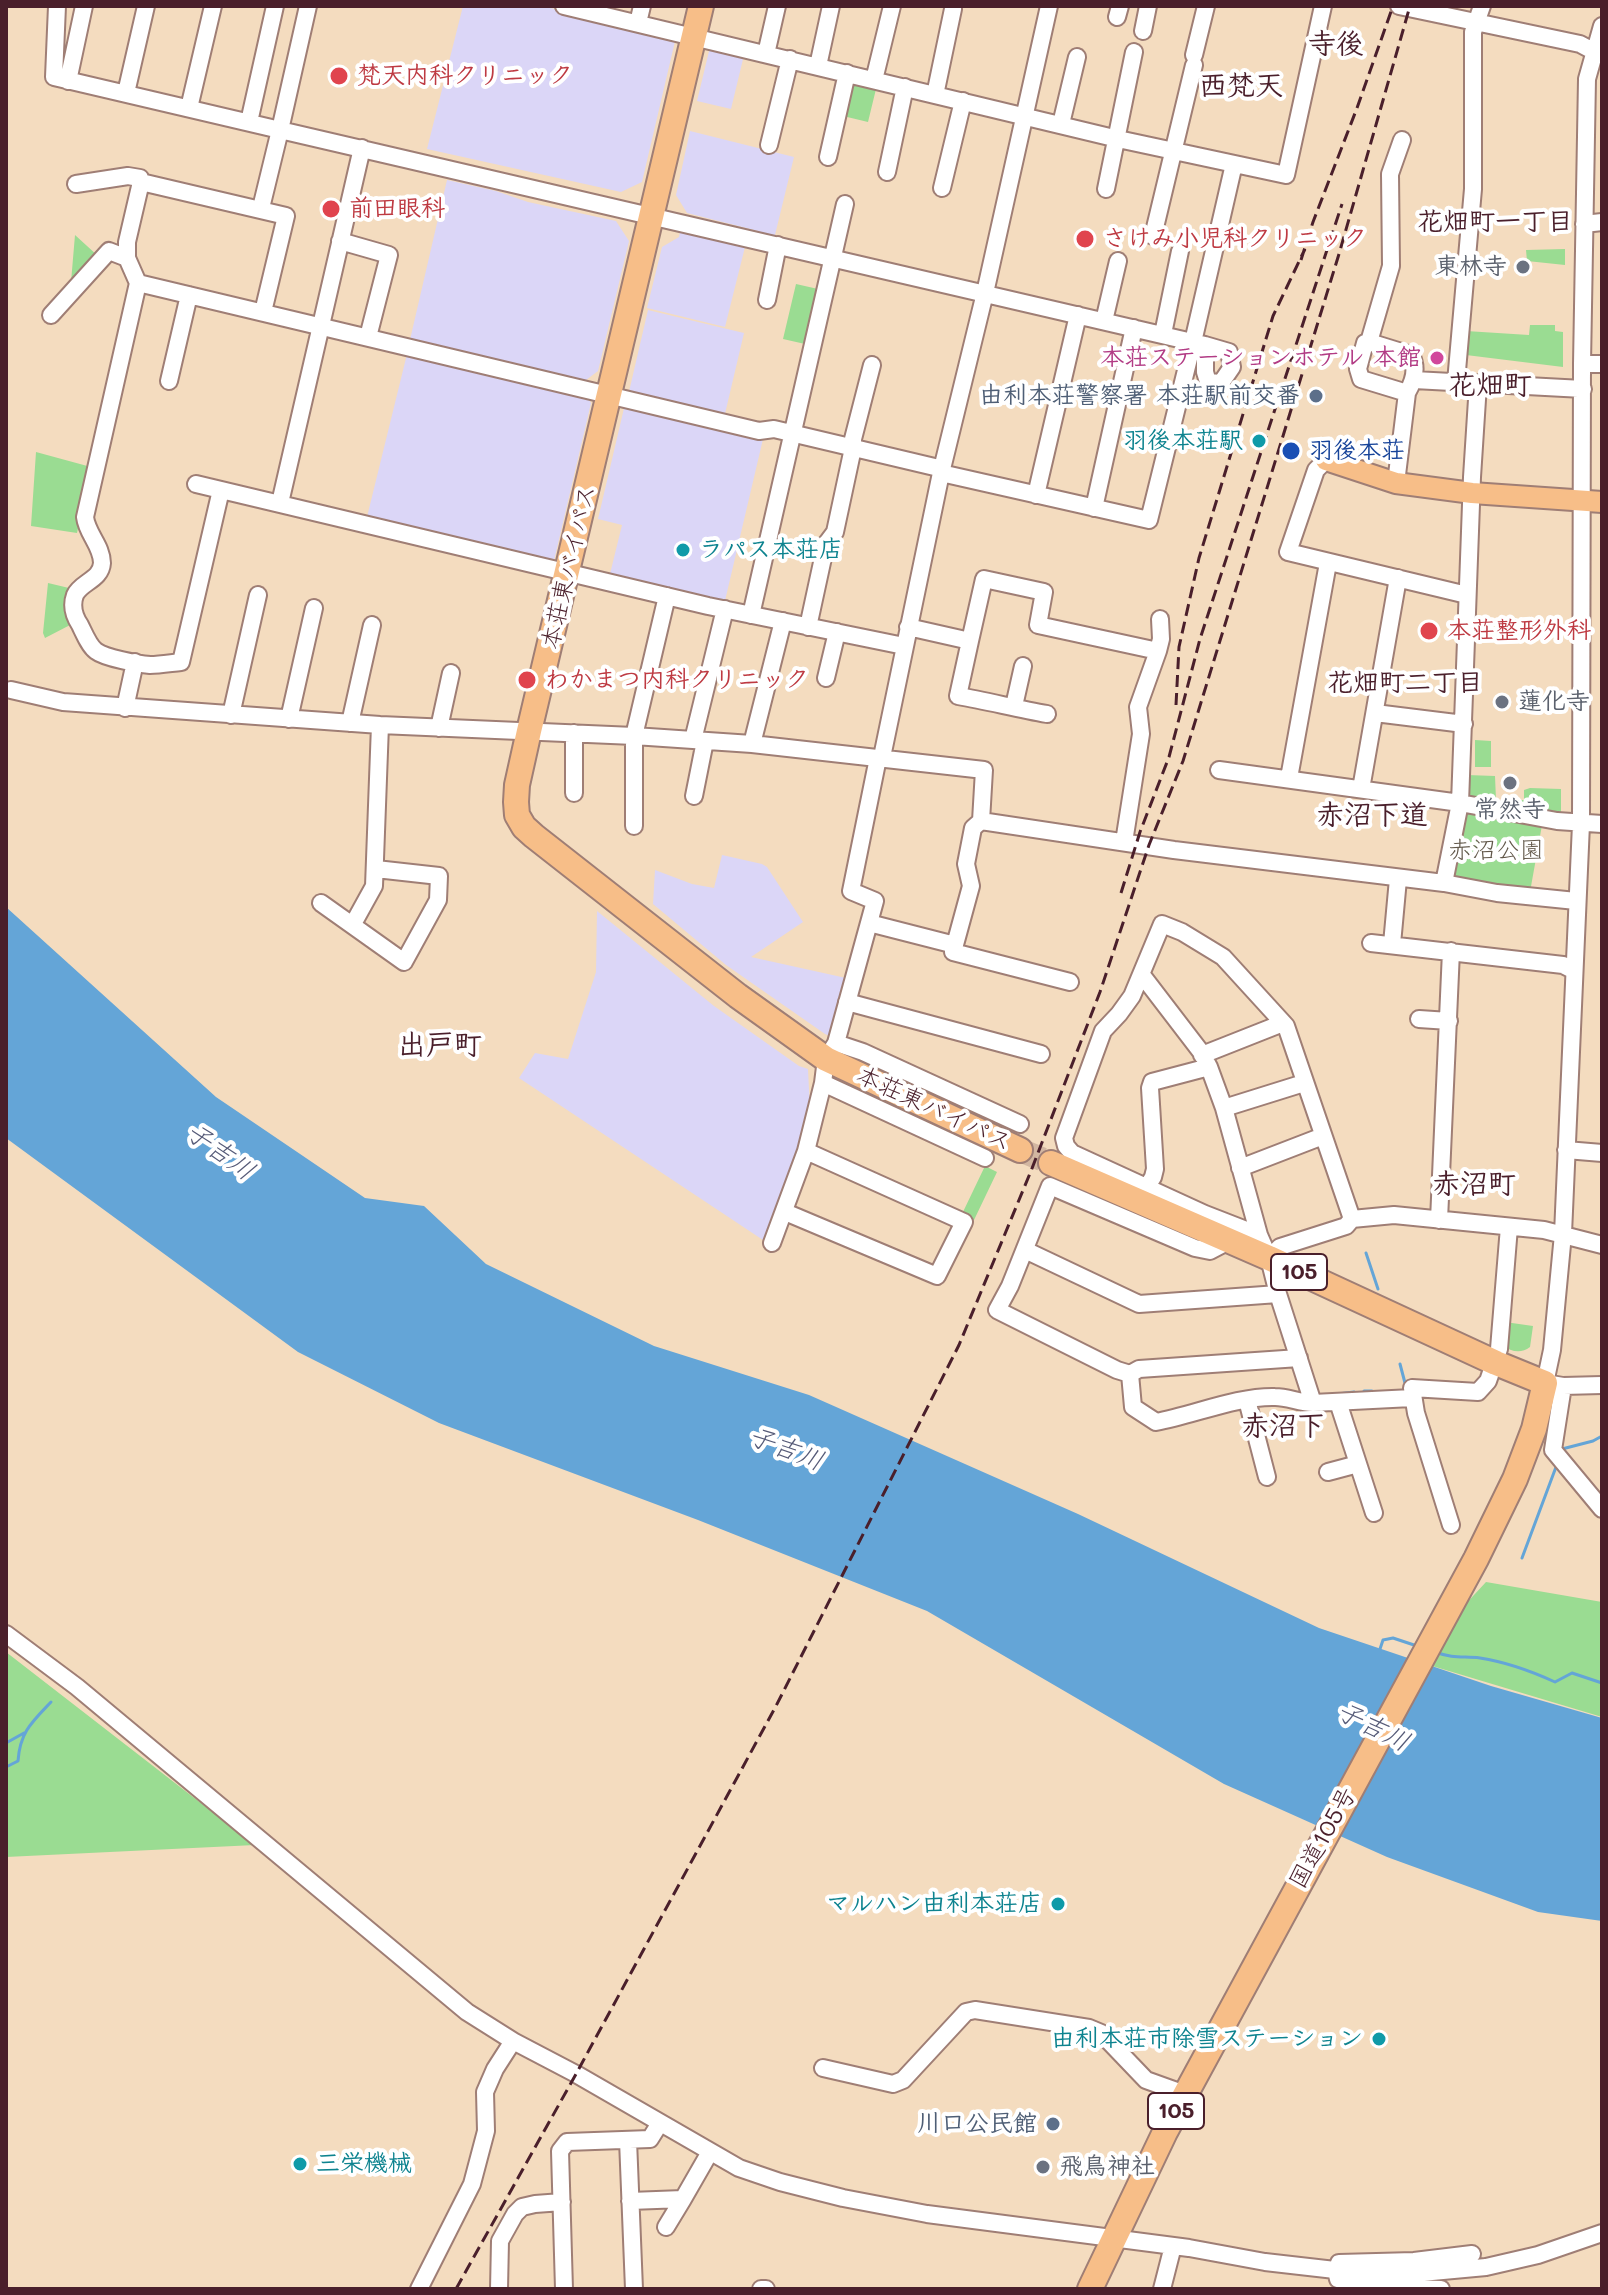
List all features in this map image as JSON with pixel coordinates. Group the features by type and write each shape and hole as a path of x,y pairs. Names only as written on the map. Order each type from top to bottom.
{"highway":[{"name":"本荘東バイパス","path":"701,6 529,731 517,785 517,815 524,827 738,996 828,1062 1020,1150"},
{"name":"105","path":"1051,1163 1269,1258 1496,1363 1554,1384"},
{"name":"国道105号","path":"1090,2289 1185,2094 1476,1559 1515,1479 1554,1384"}],"main road":[{"path":"1326,460 1396,483 1472,493 1592,502"}],"street":[{"path":"57,6 54,77 1199,344"},
{"path":"68,81 84,6"},
{"path":"126,93 146,6"},
{"path":"189,108 213,6"},
{"path":"249,122 275,6"},
{"path":"261,208 308,6"},
{"path":"638,23 642,6"},
{"path":"766,54 777,6"},
{"path":"818,66 831,6"},
{"path":"874,80 892,6"},
{"path":"772,1243 806,1151 828,1062 875,901 851,891 942,471 1049,6"},
{"path":"1143,31 1148,6"},
{"path":"1153,236 1206,6"},
{"path":"572,7 1024,117 1286,175 1323,6"},
{"path":"1399,6 1480,14 1580,44 1598,53"},
{"path":"935,95 953,9"},
{"path":"1456,382 1473,189 1473,32 1480,14"},
{"path":"1602,26 1598,53 1587,79 1582,364 1592,502 1563,1234 1552,1350 1553,1450 1602,1509"},
{"path":"1106,189 1134,52"},
{"path":"1061,124 1077,57"},
{"path":"769,145 790,59"},
{"path":"828,157 847,73"},
{"path":"887,172 905,87"},
{"path":"942,188 963,101"},
{"path":"1402,140 1390,174 1391,266 1358,369 1361,379 1410,387 1456,382 1583,389"},
{"path":"280,503 362,148"},
{"path":"138,283 759,431 774,429 792,433 1036,495 1149,520 1199,344 1234,164"},
{"path":"76,184 128,176 140,178 141,182 286,216 263,312"},
{"path":"141,182 127,242 127,258 138,283 85,517 86,527 99,547 101,569 80,588 73,604 74,616 93,650 149,665 181,662 221,490"},
{"path":"751,615 845,204"},
{"path":"1584,224 1602,222"},
{"path":"340,241 389,255 368,337"},
{"path":"767,300 774,244"},
{"path":"51,315 109,251 127,258"},
{"path":"1163,334 1180,251"},
{"path":"1104,321 1118,261"},
{"path":"169,381 189,295"},
{"path":"1036,495 1078,315"},
{"path":"1094,508 1134,328"},
{"path":"1369,342 1411,355 1415,367 1396,483"},
{"path":"1582,364 1602,364"},
{"path":"808,627 826,544 835,532 853,439 872,365"},
{"path":"1444,883 1460,803 1478,384"},
{"path":"1326,460 1316,470 1288,552 1467,595"},
{"path":"196,484 667,596 904,646"},
{"path":"1289,778 1328,563"},
{"path":"1361,789 1398,578"},
{"path":"1047,714 958,696 984,579 1044,592 1038,625 1158,651"},
{"path":"231,715 258,595"},
{"path":"634,826 634,736 667,596"},
{"path":"289,719 314,608"},
{"path":"694,796 699,740 725,609"},
{"path":"1124,842 1141,734 1138,707 1161,639 1160,619"},
{"path":"752,744 783,621"},
{"path":"350,723 372,625"},
{"path":"908,627 970,641"},
{"path":"826,678 837,632"},
{"path":"125,708 135,662"},
{"path":"1014,706 1023,666"},
{"path":"439,728 451,673"},
{"path":"11,690 63,702 125,708 380,725 699,740 984,770 981,821 973,828 966,864 971,886 953,952 1070,982"},
{"path":"1375,713 1464,724"},
{"path":"353,924 374,886 380,725"},
{"path":"574,733 574,793"},
{"path":"1219,770 1460,803 1581,824 1602,824"},
{"path":"981,821 1444,883 1497,893 1576,901"},
{"path":"321,903 404,962 438,900 439,876 376,869"},
{"path":"1392,944 1398,879"},
{"path":"869,923 955,945"},
{"path":"1259,1235 1205,1214 1072,1153 1066,1146 1064,1138 1103,1031 1132,996 1162,924 1182,932 1223,957 1283,1023 1352,1219"},
{"path":"1371,943 1563,965 1573,970"},
{"path":"1439,1220 1451,951"},
{"path":"1142,975 1206,1061 1224,1108 1259,1235 1269,1258 1313,1403"},
{"path":"847,1002 1041,1054"},
{"path":"1419,1019 1449,1021"},
{"path":"1147,1187 1155,1169 1152,1082 1206,1061 1283,1023"},
{"path":"828,1062 863,1052 1020,1124"},
{"path":"828,1062 985,1158"},
{"path":"1224,1108 1304,1083"},
{"path":"1240,1168 1323,1136"},
{"path":"1566,1150 1602,1153"},
{"path":"785,1212 937,1276 964,1222 806,1151"},
{"path":"1229,1241 1210,1251 1195,1248 1050,1186 1010,1286 997,1310 1130,1374 1139,1369 1299,1358"},
{"path":"1269,1258 1280,1247 1346,1226 1352,1219 1394,1215 1563,1234 1602,1245"},
{"path":"1451,1525 1412,1398 1412,1388 1478,1392 1488,1381 1500,1342 1509,1227"},
{"path":"1025,1250 1139,1304 1278,1294"},
{"path":"1130,1374 1133,1407 1156,1422 1247,1400 1277,1397 1300,1403 1412,1398"},
{"path":"1554,1384 1602,1385"},
{"path":"1247,1400 1267,1477"},
{"path":"1338,1402 1374,1513"},
{"path":"1328,1472 1358,1464"},
{"path":"6,1634 77,1687 467,2012 739,2168 843,2198 927,2214 1370,2274 1421,2273 1495,2265 1538,2255 1602,2233"},
{"path":"823,2068 893,2084 903,2080 966,2012 975,2010 1089,2028 1101,2033 1146,2080 1185,2094"},
{"path":"419,2289 472,2184 486,2131 485,2092 513,2041"},
{"path":"564,2289 560,2151 567,2142 650,2139 660,2123"},
{"path":"628,2140 634,2289"},
{"path":"666,2227 710,2152"},
{"path":"630,2201 683,2199"},
{"path":"499,2289 500,2241 515,2214 522,2207 562,2202"},
{"path":"1162,2289 1173,2246"},
{"path":"1441,2289 1365,2287 1338,2279 1336,2271 1339,2263 1353,2261 1414,2261 1472,2254"}],"shaded area":[{"path":"463,6 542,6 676,37 642,182 621,192 427,149"},
{"path":"710,47 744,55 731,109 697,101"},
{"path":"690,131 794,157 774,239 758,231 687,213 676,195"},
{"path":"447,180 616,221 629,241 598,371 582,383 409,344"},
{"path":"680,232 745,247 725,327 647,308 662,247 679,237"},
{"path":"648,310 744,333 724,418 628,396"},
{"path":"408,350 585,394 591,403 553,565 366,521"},
{"path":"625,404 763,439 724,605 609,578 622,525 598,519"},
{"path":"722,855 767,867 803,922 751,957 846,978 830,1036 726,965 653,904 655,870 692,884 714,888"},
{"path":"597,911 714,1006 799,1066 808,1069 810,1110 785,1197 766,1242 519,1078 535,1053 568,1059 596,972"}],"green space":[{"path":"851,83 876,89 868,122 843,116"},
{"path":"75,235 98,256 71,282"},
{"path":"1565,249 1565,265 1527,261 1526,250"},
{"path":"796,284 818,289 805,344 783,339"},
{"path":"1530,325 1555,325 1555,331 1563,332 1563,367 1466,355 1466,331 1529,335"},
{"path":"36,452 91,467 77,533 31,526"},
{"path":"48,583 69,588 64,611 72,624 45,638 43,633"},
{"path":"1475,740 1491,741 1491,767 1475,767"},
{"path":"1467,775 1495,776 1496,800 1470,798 1466,794"},
{"path":"1561,789 1561,812 1504,803 1524,800 1524,790"},
{"name":"赤沼公園","path":"1466,811 1542,825 1530,892 1453,880 1450,874"},
{"path":"985,1166 997,1172 974,1220 962,1214"},
{"path":"1505,1322 1533,1326 1530,1347 1516,1351 1503,1345"},
{"path":"1486,1582 1602,1602 1602,1717 1429,1665 1461,1609"},
{"path":"6,1652 255,1845 6,1857"}],"water":[{"name":"子吉川","path":"6,907 216,1097 365,1198 424,1206 486,1264 654,1346 809,1395 1078,1514 1319,1628 1491,1686 1602,1718 1602,1921 1538,1912 1387,1857 1224,1784 927,1611 698,1520 439,1423 298,1352 6,1138"}],"waterway":[{"path":"1366,1253 1378,1289"},
{"path":"1400,1364 1405,1383"},
{"path":"1364,1391 1372,1391"},
{"path":"1338,1394 1354,1392"},
{"path":"1562,1449 1602,1436"},
{"path":"1522,1558 1556,1467"},
{"path":"1380,1649 1383,1640 1393,1638 1417,1646"},
{"path":"1435,1652 1499,1662 1555,1682 1572,1673 1602,1683"},
{"path":"6,1767 18,1761 24,1735 51,1702"},
{"path":"6,1743 24,1733"}],"tunnel":[{"path":"1020,1150 1051,1163"}],"railway":[{"path":"1301,260 1393,6"},
{"path":"456,2289 776,1706 959,1345 1100,992 1149,845 1183,761 1339,254 1410,6"},
{"path":"1121,893 1169,757 1200,639 1342,204"},
{"path":"1176,705 1179,647 1199,558 1273,316 1305,249"}],"place":[{"name":"梵天内科クリニック","path":"339,76"},
{"name":"前田眼科","path":"331,209"},
{"name":"さけみ小児科クリニック","path":"1085,239"},
{"name":"東林寺","path":"1523,267"},
{"name":"本荘ステーションホテル 本館","path":"1437,358"},
{"name":"由利本荘警察署 本荘駅前交番","path":"1316,396"},
{"name":"羽後本荘駅","path":"1259,441"},
{"name":"羽後本荘","path":"1291,451"},
{"name":"ラパス本荘店","path":"683,550"},
{"name":"本荘整形外科","path":"1429,631"},
{"name":"わかまつ内科クリニック","path":"527,680"},
{"name":"蓮化寺","path":"1502,702"},
{"name":"常然寺","path":"1510,783"},
{"name":"マルハン由利本荘店","path":"1058,1904"},
{"name":"由利本荘市除雪ステーション","path":"1379,2039"},
{"name":"川口公民館","path":"1053,2124"},
{"name":"三栄機械","path":"300,2164"},
{"name":"飛鳥神社","path":"1043,2167"}],"district":[{"name":"寺後","path":"1336,44"},
{"name":"西梵天","path":"1241,86"},
{"name":"花畑町一丁目","path":"1495,222"},
{"name":"花畑町","path":"1490,385"},
{"name":"花畑町二丁目","path":"1405,683"},
{"name":"赤沼下道","path":"1372,815"},
{"name":"出戸町","path":"440,1045"},
{"name":"赤沼町","path":"1474,1184"},
{"name":"赤沼下","path":"1283,1426"}]}
